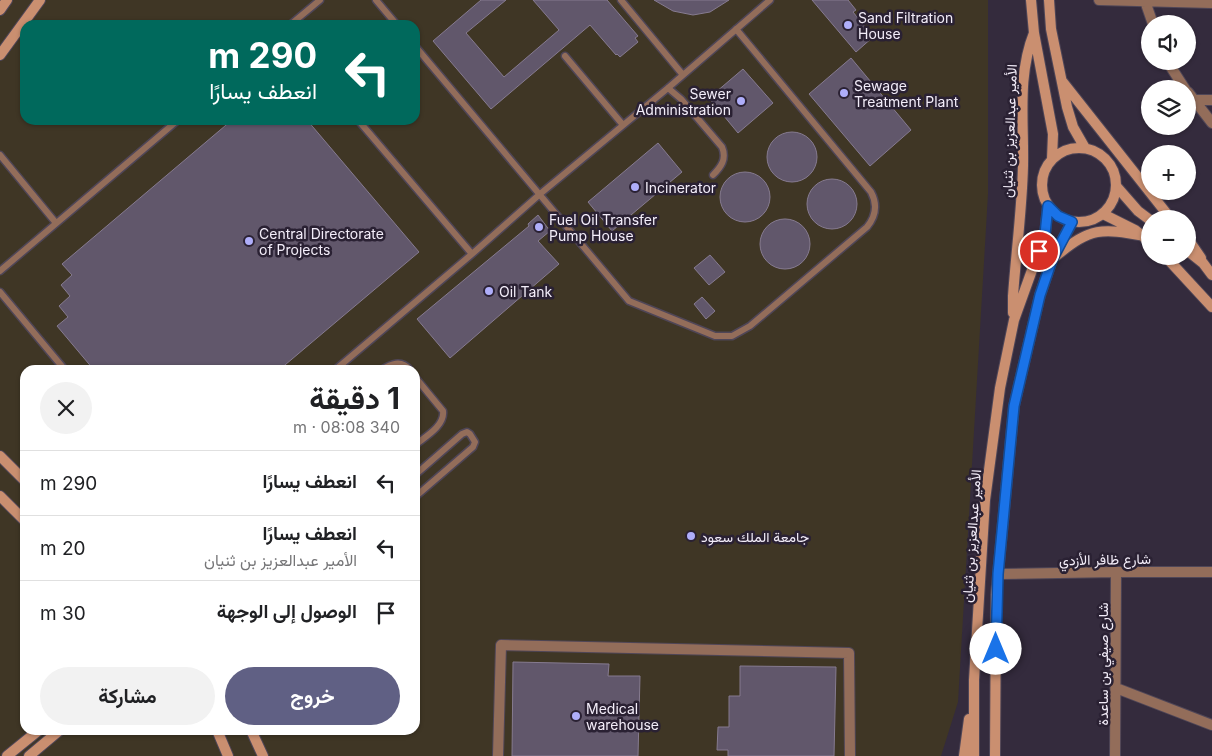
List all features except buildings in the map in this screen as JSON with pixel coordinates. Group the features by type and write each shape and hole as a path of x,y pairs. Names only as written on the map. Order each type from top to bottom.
{"street":[{"path":"0,10 7,0"},
{"name":"الأمير عبدالعزيز بن ثنيان","path":"1030,0 1034,33 1053,134 1052,159"},
{"path":"1049,0 1051,29 1073,127 1085,148"},
{"path":"1099,0 1212,3"},
{"path":"1145,1 1149,15"},
{"path":"26,20 40,2"},
{"path":"0,55 20,28"},
{"name":"الأمير عبدالعزيز بن ثنيان","path":"1014,320 1013,296 1023,168 1023,72 1034,33"},
{"path":"1062,81 1164,210"},
{"path":"1196,97 1212,100"},
{"path":"1196,103 1212,123"},
{"path":"1073,148 1085,148 1098,152 1108,161 1115,173 1116,186 1112,202 1103,214 1088,221 1072,222 1058,216 1048,206 1042,190 1044,174 1052,159 1062,152 1073,148"},
{"path":"1116,186 1141,213"},
{"name":"الأمير عبدالعزيز بن ثنيان","path":"974,756 974,680 985,500 1000,388 1014,320 1045,234 1048,206"},
{"path":"1103,214 1141,234"},
{"path":"995,756 998,574 1014,406 1040,295 1052,260 1072,222"},
{"path":"1052,260 1071,244 1086,235 1100,231 1117,230 1141,237"},
{"path":"1196,250 1207,262 1212,274"},
{"path":"1196,256 1207,262"},
{"path":"1174,265 1212,307"},
{"path":"0,456 20,476"},
{"path":"0,496 20,517"},
{"name":"شارع صيفي بن ساعدة","path":"1115,756 1116,572"},
{"name":"شارع ظافر الأزدي","path":"998,574 1212,572"},
{"path":"498,756 502,645 849,653 850,756"},
{"path":"964,756 974,680"},
{"path":"1116,688 1212,725"},
{"path":"7,756 32,735"},
{"path":"29,756 54,735"},
{"path":"220,735 228,756"},
{"path":"253,735 263,756"}],"lane":[{"path":"296,20 320,0"},
{"path":"621,0 683,74"},
{"path":"341,365 770,0"},
{"path":"378,1 393,20"},
{"path":"420,52 626,298 633,304 715,336 732,336 750,326 867,227 873,219 876,205 871,192 736,29"},
{"path":"565,56 623,125"},
{"path":"668,88 681,99 722,148 724,152 723,162 713,175"},
{"path":"0,271 172,125"},
{"path":"362,125 472,254"},
{"path":"0,155 56,223"},
{"path":"0,292 61,365"},
{"path":"389,365 398,363 403,365"},
{"path":"420,383 443,411 444,416 438,427 420,442"},
{"path":"420,471 462,434 467,432 474,439 473,447 420,492"}],"shaded area":[{"name":"جامعة الملك سعود","path":"0,0 988,0 988,194 958,702 941,756 0,756"}],"place":[{"name":"Sand Filtration House","path":"848,25"},
{"name":"Sewage Treatment Plant","path":"844,93"},
{"name":"Sewer Administration","path":"741,101"},
{"name":"Incinerator","path":"635,187"},
{"name":"Fuel Oil Transfer Pump House","path":"539,227"},
{"name":"Central Directorate of Projects","path":"249,241"},
{"name":"Oil Tank","path":"489,291"},
{"name":"جامعة الملك سعود","path":"691,536"},
{"name":"Medical warehouse","path":"576,716"}],"route":[{"path":"996,649 996,595 1014,406 1040,295 1052,260 1072,222 1058,216 1048,206 1045,234 1039,251"}]}
